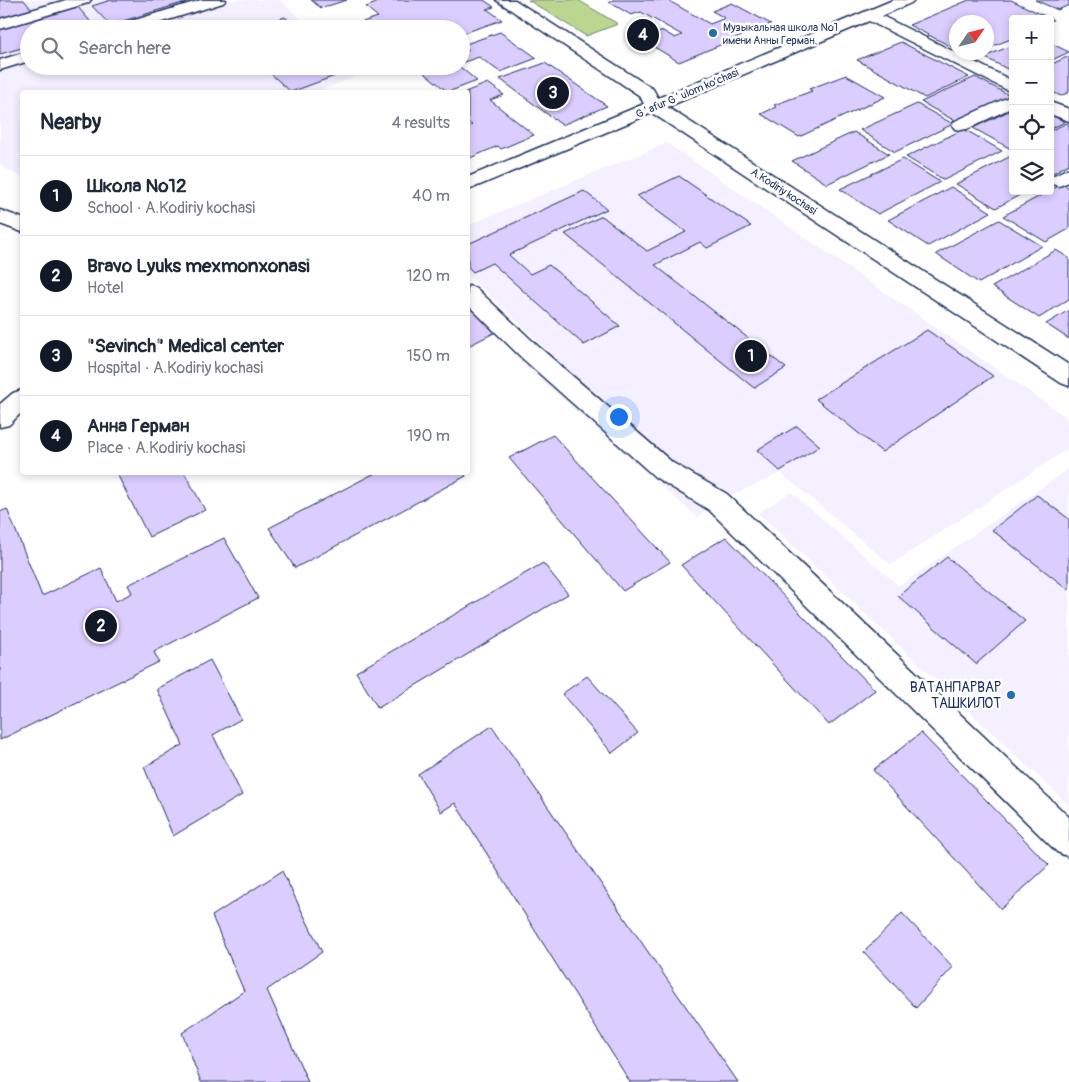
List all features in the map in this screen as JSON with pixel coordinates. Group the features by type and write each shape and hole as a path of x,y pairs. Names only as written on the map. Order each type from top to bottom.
{"street":[{"path":"0,24 83,0"},
{"path":"151,20 218,0"},
{"name":"A.Kodiriy kochasi","path":"504,0 647,92 654,106 1069,376"},
{"name":"Gʻafur Gʻulom ko’chasi","path":"470,183 906,0"},
{"path":"870,16 1009,86"},
{"path":"0,65 20,59"},
{"path":"961,125 1009,102"},
{"path":"1054,108 1069,116"},
{"path":"0,216 20,225"},
{"path":"470,295 531,353 664,470 718,502 1069,840"},
{"path":"0,418 20,401"}],"shaded area":[{"path":"0,0 280,0 302,20 20,20 20,75 360,75 320,90 20,90 20,176 5,169 0,163"},
{"path":"667,143 1069,419 1069,448 891,565 781,473 718,502 697,517 518,360 543,346 470,277 470,224"},
{"name":"ВАТАНПАРВАР ТАШКИЛОТ","path":"1069,469 1069,805 758,513 791,492 899,586"}],"green space":[{"path":"528,0 578,0 618,24 586,36"}],"building":[{"path":"0,0 24,0 32,10 0,19"},
{"path":"111,0 192,0 126,20 105,20 92,6"},
{"path":"311,0 347,0 321,8"},
{"path":"384,0 484,0 494,7 487,9 502,20 470,31 470,20 369,20 378,17 366,7"},
{"name":"Музыкальная школа №1 имени Анны Герман.","path":"613,0 672,0 669,1 710,24 725,18 712,11 732,3 771,24 679,62 641,39 663,31 675,38 682,35 641,12 631,15 609,2"},
{"path":"969,0 1011,0 1042,15 1009,15 1009,40 994,46 994,15 949,15 949,45 909,25"},
{"path":"1035,0 1069,0 1069,5 1058,10"},
{"path":"77,6 89,20 28,20"},
{"path":"285,17 288,20 276,20"},
{"path":"20,22 20,48 0,54 0,28"},
{"path":"500,32 537,58 500,72 479,57 470,60 470,43"},
{"path":"901,42 969,77 925,98 857,60"},
{"path":"1054,45 1069,52 1054,59"},
{"path":"1009,47 1009,70 990,60 994,60 994,53"},
{"path":"1069,56 1069,92 1061,96 1054,93 1054,63"},
{"path":"545,63 607,106 562,125 500,79"},
{"path":"272,75 337,75 296,90 289,90"},
{"path":"427,75 470,75 477,81 453,90 446,90"},
{"path":"846,75 885,97 799,137 761,114 776,107 774,105 812,91 809,89"},
{"path":"975,77 1009,95 1009,97 957,122 921,102"},
{"path":"488,83 504,95 490,100 534,135 501,149 498,146 470,158 470,126 472,125 470,124 470,90"},
{"path":"917,104 953,124 895,152 860,130"},
{"path":"1009,111 1009,148 973,128"},
{"path":"1054,116 1065,122 1054,127"},
{"path":"1067,123 1069,124 1069,164 1054,172 1054,150 1054,129"},
{"path":"964,129 1002,151 944,180 906,157"},
{"path":"854,132 889,154 827,184 792,161"},
{"path":"1009,157 1009,195 1020,195 996,208 956,184"},
{"path":"903,159 940,182 878,214 840,189"},
{"path":"679,176 751,226 707,248 700,242 655,265 786,368 754,388 565,234 602,216 647,251 686,232 637,196"},
{"path":"1062,184 1069,188 1069,229 1046,242 1003,216 1042,195 1054,195 1054,188"},
{"path":"951,187 991,212 928,246 888,220"},
{"path":"584,191 607,209 509,255 530,274 549,265 620,326 584,345 492,263 473,272 470,269 470,243"},
{"path":"999,220 1042,246 979,283 936,254"},
{"path":"1056,250 1069,258 1069,299 1039,318 992,287"},
{"path":"470,306 496,332 470,345"},
{"path":"1069,310 1069,339 1046,324"},
{"path":"927,330 993,376 882,452 816,399"},
{"path":"797,426 820,446 780,471 757,450"},
{"path":"553,435 670,562 623,591 509,458"},
{"path":"118,475 186,475 205,510 149,537"},
{"path":"371,475 466,476 295,568 269,528"},
{"path":"1037,495 1069,519 1069,590 992,530"},
{"path":"7,509 42,596 101,568 116,601 132,593 128,585 224,538 258,598 154,652 159,662 0,740 0,512"},
{"path":"726,537 875,690 829,725 681,565"},
{"path":"947,557 1025,621 976,664 898,596"},
{"path":"543,563 568,594 378,708 356,672"},
{"path":"210,660 241,719 213,735 242,795 173,836 144,767 183,745 157,689"},
{"path":"587,676 638,733 612,753 562,694"},
{"path":"492,726 738,1082 630,1082 455,803 441,812 418,774"},
{"path":"921,733 1049,865 1001,909 873,770"},
{"path":"282,871 322,952 267,990 308,1082 201,1082 182,1033 244,991 212,916"},
{"path":"902,913 953,967 916,1008 864,952"}],"place":[{"name":"Музыкальная школа №1 имени Анны Герман.","path":"713,33"},
{"name":"Анна Герман","path":"643,35"},
{"name":"\"Sevinch\" Medical center","path":"553,93"},
{"name":"Школа №12","path":"751,356"},
{"name":"Bravo Lyuks mexmonxonasi","path":"101,626"},
{"name":"ВАТАНПАРВАР ТАШКИЛОТ","path":"1011,695"}]}
